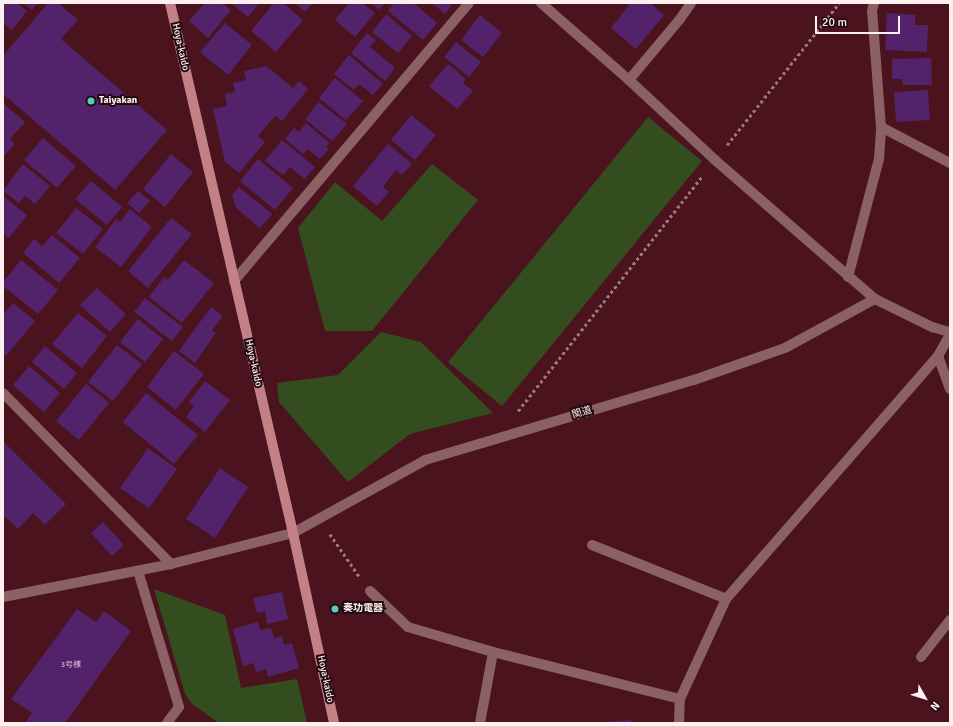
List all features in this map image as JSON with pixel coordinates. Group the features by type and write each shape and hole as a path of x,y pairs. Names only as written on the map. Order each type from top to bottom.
{"main road":[{"name":"Hoya-kaido","path":"170,3 293,533 334,723"}],"street":[{"path":"234,282 469,3"},
{"path":"541,3 629,80 715,160 875,299 932,327 950,333 938,356 726,599 680,699 679,723"},
{"path":"629,80 680,19 691,3"},
{"path":"848,277 879,159 881,127 872,11 874,3"},
{"path":"881,127 950,163"},
{"name":"関道","path":"3,597 171,564 293,533 425,460 694,380 785,348 875,299"},
{"path":"938,356 950,389"},
{"path":"3,393 171,564"},
{"path":"592,546 726,599"},
{"path":"138,571 179,707 167,723"},
{"path":"370,591 408,627 493,652 680,699"},
{"path":"921,657 950,620"},
{"path":"480,723 493,652"}],"path":[{"path":"514,416 839,3"},
{"path":"320,519 370,591"}],"green space":[{"path":"648,117 702,161 502,406 448,362"},
{"path":"432,164 478,200 372,331 325,331 298,228 335,182 382,221"},
{"path":"381,332 421,342 493,413 410,434 348,482 279,402 277,383 338,375"},
{"path":"154,589 225,615 241,688 297,679 307,723 219,723 192,704 185,694"}],"building":[{"path":"3,3 17,3 27,11 12,30 3,23"},
{"path":"23,3 38,3 32,10"},
{"path":"48,3 58,3 78,20 61,39 167,130 115,190 3,94 3,56"},
{"path":"205,3 222,3 231,10 208,38 189,21"},
{"path":"231,3 259,3 248,17"},
{"path":"274,3 283,3 303,20 276,52 251,31"},
{"path":"295,3 313,3 305,12"},
{"path":"349,3 362,3 375,13 355,37 335,20"},
{"path":"371,3 385,3 379,10"},
{"path":"394,3 414,3 437,23 423,40 388,11"},
{"path":"432,3 453,3 445,14"},
{"path":"626,3 650,3 664,15 636,49 611,28 629,5"},
{"path":"887,13 915,15 915,25 928,25 927,52 885,50"},
{"path":"386,14 412,36 398,53 372,32"},
{"path":"480,15 502,33 483,57 461,40"},
{"path":"225,23 252,45 228,75 200,52"},
{"path":"367,33 376,40 370,47 395,68 385,81 351,53"},
{"path":"456,42 481,62 469,77 444,57"},
{"path":"349,55 383,84 373,95 359,84 354,90 334,74"},
{"path":"931,58 932,85 903,85 902,79 892,79 892,59"},
{"path":"448,64 466,79 463,83 473,91 457,109 429,86"},
{"path":"266,66 293,88 299,81 308,89 282,121 275,116 258,136 265,142 239,173 225,162 213,109 227,106 225,94 235,92 233,83 246,80 244,71"},
{"path":"335,78 363,101 346,120 319,98"},
{"path":"928,90 930,120 896,122 894,92"},
{"path":"319,102 347,124 332,141 305,119"},
{"path":"3,103 25,122 10,139 15,144 3,157"},
{"path":"411,115 436,135 415,160 391,140"},
{"path":"306,123 330,143 326,147 329,149 320,159 308,149 303,154 285,139 294,128 299,132"},
{"path":"43,138 76,166 57,188 24,160"},
{"path":"282,140 315,167 305,179 290,167 283,175 265,161"},
{"path":"388,144 412,164 402,175 396,170 383,187 389,192 377,206 353,186"},
{"path":"171,154 193,172 165,207 143,189"},
{"path":"258,159 293,188 275,210 240,181"},
{"path":"23,164 50,186 35,204 25,196 19,203 3,191"},
{"path":"91,181 122,207 107,225 75,199"},
{"path":"239,187 272,214 260,228 236,208 232,195"},
{"path":"138,191 150,201 139,213 127,203"},
{"path":"3,196 27,215 9,238 3,233"},
{"path":"76,208 103,229 83,254 56,233"},
{"path":"130,209 152,227 121,267 95,247 116,219 120,222"},
{"path":"171,218 192,234 148,288 128,271"},
{"path":"52,235 80,258 59,283 23,253 34,239 42,246"},
{"path":"21,260 58,290 38,314 3,286 3,282"},
{"path":"184,260 214,283 182,323 149,297 164,277 168,280"},
{"path":"97,288 126,314 110,332 80,305"},
{"path":"145,298 183,327 172,341 134,312"},
{"path":"13,303 35,321 6,356 3,354 3,315"},
{"path":"211,307 223,316 212,330 216,333 195,363 179,351"},
{"path":"78,313 107,336 82,368 52,344"},
{"path":"138,319 163,339 145,362 120,342"},
{"path":"117,345 142,364 113,401 88,382"},
{"path":"45,346 77,373 64,389 32,362"},
{"path":"174,351 204,374 176,410 147,387"},
{"path":"29,366 60,393 44,412 13,385"},
{"path":"205,381 230,400 205,432 186,417 194,406 189,402"},
{"path":"86,384 109,403 79,440 56,421"},
{"path":"146,393 198,435 174,464 123,422"},
{"path":"3,441 66,504 45,525 33,513 18,529 3,515"},
{"path":"148,448 177,469 149,508 120,488"},
{"path":"220,468 248,487 215,538 186,519"},
{"path":"103,522 124,545 112,556 91,533"},
{"path":"282,592 288,619 267,624 265,611 257,613 253,598"},
{"path":"77,609 96,622 104,611 131,631 65,723 25,723 32,713 11,699"},
{"path":"258,622 260,630 271,628 274,638 282,636 284,645 292,643 299,668 268,677 266,669 256,672 254,663 243,666 233,629"},
{"path":"631,720 631,723 604,723 604,722"}],"place":[{"name":"Taiyakan","path":"91,101"},
{"name":"奏功電器","path":"335,609"}]}
